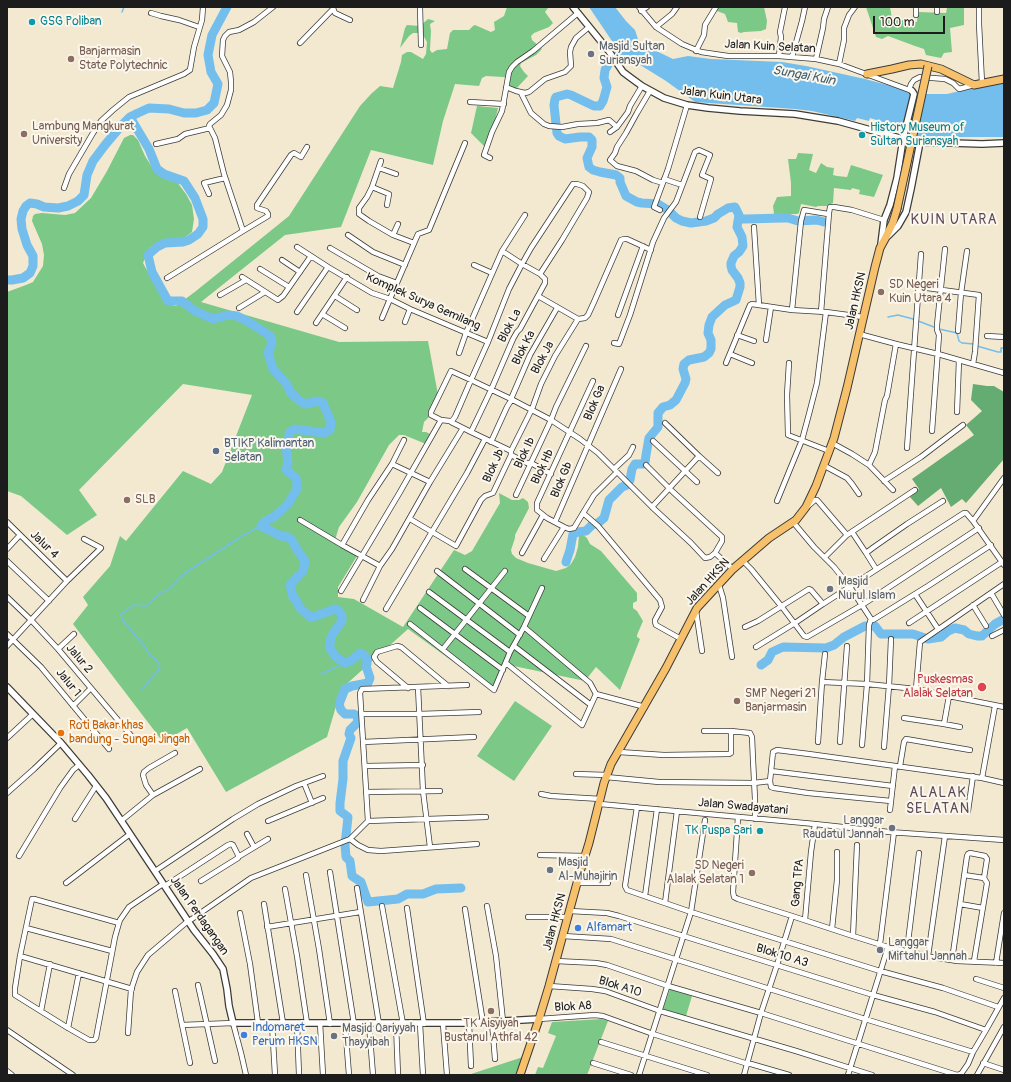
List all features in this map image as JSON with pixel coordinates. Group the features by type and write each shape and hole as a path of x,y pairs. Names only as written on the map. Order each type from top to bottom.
{"main road":[{"path":"867,74 909,65 921,64 941,68 974,85 1004,79"},
{"path":"880,248 893,222 928,66"},
{"name":"Jalan HKSN","path":"520,1075 549,986 611,764 645,707 696,611 719,584 743,560 769,538 793,522 806,507 816,486 832,443 847,388 880,248"}],"street":[{"path":"64,188 69,174 93,133 101,121 112,110 129,97 189,71 202,20 203,7"},
{"path":"243,231 215,138 209,126 221,115 227,105 231,90 230,72 222,56 223,40 225,36 229,32 239,30 254,22 273,7"},
{"path":"420,7 421,45"},
{"name":"Jalan Kuin Utara","path":"573,7 608,50 618,66 642,86 669,100 688,105 740,111 795,114 851,124 904,137"},
{"path":"640,9 647,7"},
{"path":"656,27 672,14 677,7"},
{"path":"696,51 704,35 705,25 716,7"},
{"path":"779,56 781,37 780,32 785,7"},
{"path":"792,56 805,7"},
{"path":"816,59 828,7"},
{"path":"839,64 844,40 844,28 849,15 855,7"},
{"path":"916,7 916,15"},
{"path":"979,7 982,83"},
{"path":"300,43 332,8 336,13 350,20"},
{"name":"Jalan Kuin Selatan","path":"640,9 656,27 682,44 696,51 728,56 792,56 816,59 839,64 912,91"},
{"path":"151,13 199,27"},
{"path":"490,158 484,155 492,132 502,111 509,72 512,67 578,13"},
{"path":"506,87 521,93 529,92 545,79 565,72 571,64 571,47 576,38 589,27"},
{"path":"912,91 910,84 920,77 945,79 953,83 959,89 974,85"},
{"path":"610,132 617,127 628,112 642,86"},
{"path":"650,91 610,160 617,166 636,171 653,180 682,186"},
{"name":"Jalan HKSN","path":"880,248 884,220 898,178 912,91"},
{"path":"521,93 531,113 544,124 549,126 559,128 609,120 617,127"},
{"path":"470,102 504,104"},
{"path":"660,210 654,207 688,105"},
{"path":"156,144 178,139 185,134 210,128"},
{"path":"886,237 898,226 906,212 920,142 982,144 1004,143"},
{"path":"382,318 418,234 429,230 465,143"},
{"path":"167,278 268,216 266,211 257,208 257,205 291,155 294,153 301,157 307,147"},
{"path":"614,343 619,344 654,242 665,216 673,205 682,186 696,151 699,150 710,155 702,175 711,179 700,217"},
{"path":"381,161 372,187 359,208 359,214 369,222 394,235 414,243"},
{"path":"379,168 396,174"},
{"path":"209,194 204,183 226,178"},
{"path":"488,342 522,264 573,184 583,186 588,192 587,198 540,274 522,264 502,251"},
{"path":"372,187 389,194 387,205"},
{"path":"777,501 802,440 817,384 824,312 830,207 852,210 884,220"},
{"path":"792,310 801,221 804,211 829,213"},
{"path":"459,353 466,333 502,251 525,215"},
{"path":"394,235 398,224"},
{"path":"754,227 759,304"},
{"path":"348,235 373,252 405,265"},
{"name":"Blok Ja","path":"532,409 541,384 555,356 578,319 585,318 588,315 621,240 627,239 643,246"},
{"path":"618,315 643,246 651,250"},
{"name":"Komplek Surya Gemilang","path":"298,247 372,293 390,299 488,342 455,417 451,422"},
{"path":"330,248 378,276 397,283"},
{"path":"932,431 939,335 937,329 945,249"},
{"path":"958,332 967,251"},
{"path":"906,448 920,287 921,254"},
{"path":"220,295 244,278 279,300 311,256"},
{"path":"282,260 300,272"},
{"path":"474,266 492,273"},
{"path":"297,312 328,267"},
{"path":"260,270 289,287"},
{"name":"Blok La","path":"471,432 513,340 545,283 545,279 540,274"},
{"path":"316,323 347,277"},
{"path":"920,287 979,295 973,364"},
{"path":"239,308 265,292"},
{"path":"335,296 357,310"},
{"path":"538,296 578,319"},
{"path":"726,363 750,304 863,317"},
{"path":"766,340 771,307"},
{"name":"Blok Ka","path":"491,442 512,399 530,355 557,308"},
{"path":"405,322 410,309"},
{"path":"322,314 345,328"},
{"path":"859,334 938,354 1004,373"},
{"path":"737,335 754,341"},
{"path":"987,336 1004,337"},
{"path":"869,465 874,452 887,396 896,344"},
{"name":"Blok Ib","path":"516,495 556,407 586,346"},
{"path":"730,354 752,363"},
{"path":"957,412 959,360"},
{"path":"789,363 787,395 788,435 829,450"},
{"name":"Blok Ga","path":"588,445 621,369"},
{"path":"551,474 531,463 527,463 464,428 451,422 441,420 432,415 431,412 449,372 451,371 532,409 580,439 598,453 705,558 710,557 715,553 722,541 722,536 646,465"},
{"name":"Blok Hb","path":"543,514 537,510 537,503 570,433 592,381"},
{"name":"Blok Jb","path":"432,533 456,546 481,500 485,496 493,493 532,409"},
{"path":"341,591 441,420"},
{"path":"665,423 718,473"},
{"path":"884,481 921,457 963,424"},
{"path":"363,600 380,566 392,549 430,482 464,428"},
{"path":"386,609 467,473 485,439"},
{"path":"342,545 368,500 392,464 404,440"},
{"path":"653,441 697,482"},
{"path":"832,443 869,465 893,490"},
{"name":"Blok Gb","path":"555,522 588,445"},
{"path":"522,553 543,514 564,527 569,529 574,528 594,495 629,455 633,447"},
{"path":"652,507 699,456"},
{"path":"392,464 430,482"},
{"path":"823,465 847,478 859,494"},
{"path":"973,521 1004,478"},
{"path":"825,557 847,535 915,490"},
{"path":"803,512 813,501 817,500 847,535"},
{"path":"866,553 943,501"},
{"path":"584,513 598,526 660,600 662,607 655,622 656,625 681,639"},
{"path":"756,648 876,569 966,513 979,528 1003,564 909,623"},
{"path":"410,519 432,533"},
{"path":"300,520 380,566"},
{"name":"Jalur 4","path":"7,522 67,581"},
{"path":"793,522 834,567 872,619"},
{"path":"544,559 564,527"},
{"path":"743,560 795,623 801,633 806,637 862,605 979,528"},
{"path":"852,532 876,569"},
{"path":"7,548 20,535"},
{"path":"7,646 67,581 101,548 84,539"},
{"path":"862,745 867,684 869,625 872,619 915,594 991,545"},
{"path":"715,553 734,569"},
{"path":"7,561 48,601"},
{"path":"465,569 529,616"},
{"path":"437,571 520,635"},
{"path":"442,649 480,604 505,571"},
{"path":"719,584 723,598 732,657"},
{"path":"916,689 920,642 1004,584"},
{"path":"410,624 494,690 510,652 524,627 542,588"},
{"path":"746,627 782,607 809,589 823,604"},
{"path":"429,592 510,652"},
{"path":"991,593 1003,614"},
{"path":"915,594 938,629"},
{"name":"Jalur 2","path":"7,597 58,649 133,738"},
{"path":"973,605 986,626"},
{"path":"420,608 503,670"},
{"path":"696,611 702,651"},
{"path":"524,627 590,683 596,694 645,707"},
{"path":"992,636 1004,630"},
{"name":"Jalur 1","path":"7,634 42,667 109,749"},
{"path":"58,649 74,634"},
{"path":"884,747 891,639"},
{"path":"408,688 378,662 374,657 377,652 397,646 401,647 448,686"},
{"path":"514,646 591,705"},
{"path":"840,742 847,646"},
{"path":"818,742 824,654"},
{"path":"506,663 582,725 596,694"},
{"path":"822,682 867,684 916,689 1004,707"},
{"path":"368,821 360,693 362,689 467,685"},
{"name":"Jalan Perdagangan","path":"7,687 60,743 106,798 194,930 213,954 223,969 233,1023"},
{"path":"418,687 420,739 426,819 430,847"},
{"path":"73,706 91,688"},
{"path":"944,724 949,696"},
{"path":"982,778 995,706"},
{"path":"362,714 479,712"},
{"path":"7,738 33,714"},
{"path":"904,718 960,727"},
{"path":"704,731 731,731 751,735 755,819"},
{"path":"618,752 664,755 729,754 731,753 731,731"},
{"path":"363,742 474,737"},
{"path":"890,810 897,766 906,739 970,750"},
{"path":"7,793 60,743"},
{"path":"891,801 808,794 771,787 770,781 773,752 777,750 973,776 1004,782"},
{"path":"153,795 146,785 143,775 144,772 175,753"},
{"path":"19,856 60,788 72,770 79,765"},
{"path":"365,766 423,765"},
{"path":"121,821 153,795 200,769"},
{"path":"771,771 893,786"},
{"path":"576,774 659,782 754,783 770,781"},
{"path":"154,871 233,819 274,796 323,776"},
{"path":"968,811 973,776"},
{"path":"304,783 312,803"},
{"path":"75,819 96,786"},
{"path":"366,792 440,791"},
{"name":"Jalan Swadayatani","path":"540,794 677,812 894,832 1004,840"},
{"path":"268,821 323,798"},
{"path":"637,807 625,886 627,890 691,912 943,988 998,1007"},
{"path":"645,896 657,810"},
{"path":"665,903 677,812"},
{"path":"128,1033 132,988 137,972 148,955 189,921 250,878 349,839 368,821 486,817"},
{"path":"738,817 733,892 734,897 888,947 952,960 1004,963"},
{"path":"639,1075 691,912 705,820"},
{"name":"Gang TPA","path":"805,920 806,898 815,824"},
{"path":"880,944 894,832"},
{"path":"66,883 130,834"},
{"path":"246,834 254,847"},
{"path":"928,956 945,836"},
{"path":"201,881 268,839"},
{"path":"349,839 368,850 381,851 477,844"},
{"path":"119,923 33,899 31,901 20,956 15,994 68,1028 92,1041 96,1038 112,950 119,923 128,907 228,845 233,845 238,857"},
{"path":"853,936 857,845"},
{"path":"832,929 837,880 837,852"},
{"path":"907,950 919,853"},
{"path":"952,960 964,875 968,854 970,853 985,856 987,858 984,878 987,883 974,961"},
{"path":"540,856 585,856"},
{"path":"330,872 354,1024"},
{"path":"306,875 330,1024"},
{"path":"964,875 984,878"},
{"path":"577,883 608,883"},
{"path":"356,888 379,1024"},
{"path":"285,889 307,1023"},
{"path":"264,904 283,1023"},
{"path":"960,904 983,908"},
{"path":"382,906 403,1024"},
{"path":"487,906 496,956 503,1021"},
{"path":"407,908 422,1024 423,1075"},
{"path":"465,909 482,1023"},
{"path":"267,927 360,912"},
{"path":"240,913 250,964 258,1023"},
{"name":"Blok 10 A3","path":"528,917 607,913 873,995 935,1012 986,1030"},
{"path":"996,963 1004,913"},
{"path":"744,1075 761,1013 792,916"},
{"path":"26,928 112,950"},
{"path":"563,936 611,939 769,988 865,1020 973,1052"},
{"path":"848,1075 888,947"},
{"path":"20,956 132,988"},
{"path":"556,960 607,965 668,986 761,1013 956,1075 961,1074 968,1064 973,1052 1004,998"},
{"path":"41,1011 50,964"},
{"path":"68,1028 79,973"},
{"path":"976,979 1004,988"},
{"path":"198,985 215,1061"},
{"name":"Blok A10","path":"549,986 605,991 660,1011 872,1075"},
{"path":"175,991 190,1063"},
{"name":"Blok A8","path":"539,1019 603,1016 653,1034 748,1064 789,1075"},
{"path":"182,1025 233,1023 469,1024 539,1019"},
{"path":"492,1022 495,1059"},
{"path":"233,1023 246,1075"},
{"path":"272,1023 276,1075"},
{"path":"297,1023 299,1075"},
{"path":"320,1024 323,1075"},
{"path":"346,1024 348,1075"},
{"path":"369,1024 373,1075"},
{"path":"396,1024 398,1075"},
{"path":"443,1024 447,1075"},
{"path":"469,1024 471,1066"},
{"path":"977,1075 1004,1027"},
{"path":"7,1030 73,1075"},
{"path":"600,1042 706,1075"},
{"path":"593,1063 631,1075"},
{"path":"983,1063 1004,1070"},
{"path":"7,1071 12,1075"}],"green space":[{"path":"507,7 547,7 548,8 545,12 553,23 549,27 534,33 531,36 532,40 542,49 536,55 521,63 520,66 528,76 516,89 510,86 510,79 503,77 486,76 482,78 479,86 455,84 443,121 433,165 371,150 341,227 285,235 201,302 339,342 428,341 439,400 431,415 424,422 422,432 432,435 426,444 404,435 399,435 389,445 357,502 339,527 335,540 357,556 338,587 338,597 354,599 403,627 454,550 465,555 472,551 500,503 499,493 512,500 519,500 523,498 528,502 529,508 515,535 511,550 512,554 516,558 556,571 566,568 571,564 575,557 579,535 581,533 587,538 590,544 601,551 637,593 637,601 633,603 633,608 637,611 643,621 637,635 640,639 620,690 596,667 585,681 504,664 491,689 408,629 341,689 327,737 226,792 187,728 163,742 73,624 88,605 83,597 110,566 120,536 126,541 183,471 211,484 222,472 252,395 183,384 79,490 97,515 67,535 21,496 7,491 7,292 33,282 43,266 44,255 42,244 32,221 33,216 35,214 42,213 65,215 75,213 91,198 124,138 133,135 138,140 145,156 155,172 168,180 177,182 192,205 194,219 192,232 184,238 150,247 143,263 165,303 176,306 289,216 360,106 380,86 393,88 402,55 407,52 411,52 423,59 426,54 427,42 423,35 413,33 400,48 407,25 420,26 428,19 435,21 430,24 430,50 432,53 437,50 447,49 450,33 453,30 469,30 475,25 491,32 495,30 494,22 504,16"},
{"path":"717,7 764,7 767,21 766,29 761,31 738,32 737,23 728,22 725,14 717,11"},
{"path":"866,7 890,7 892,19 917,22 918,12 946,13 947,8 964,8 964,25 950,28 952,52 944,53 941,58 926,55 924,49 888,36 882,39 876,37"},
{"path":"477,106 498,108 495,121 484,146 471,133"},
{"path":"798,153 813,154 809,170 816,173 821,163 827,167 834,168 833,175 837,176 847,177 851,165 883,175 874,197 859,194 860,190 852,188 851,190 834,188 833,203 827,206 816,207 801,204 799,213 797,214 774,214 773,206 777,197 791,196 788,159 796,159"},
{"path":"973,384 994,386 1004,392 1004,459 966,503 962,499 951,507 941,488 918,506 910,497 919,489 912,479 974,435 966,425 982,411 971,400"},
{"path":"515,701 552,726 514,781 477,756"},
{"path":"670,989 692,996 686,1016 663,1009"},
{"path":"602,1019 608,1021 587,1075 535,1075 538,1067 543,1068 556,1036 548,1033 552,1022"},
{"path":"523,1057 517,1075 468,1075"}],"water":[{"name":"Sungai Kuin","path":"589,7 615,7 635,30 638,39 646,46 673,59 688,56 711,59 782,62 865,79 906,90 917,95 947,94 1004,81 1004,137 922,137 889,131 890,128 882,125 883,122 870,118 869,121 857,118 855,121 812,111 695,102 666,81 610,48 614,44"}],"waterway":[{"path":"122,12 124,7"},
{"path":"7,280 23,278 30,273 33,266 33,256 27,245 22,229 21,219 26,206 30,203 44,207 58,208 68,206 78,201 84,195 87,175 93,161 130,117 149,108 169,109 184,113 196,113 207,110 214,103 218,84 211,72 208,55 212,35 227,7"},
{"path":"566,562 573,534 586,531 592,525 598,523 604,518 609,500 622,487 627,485 635,464 644,464 649,438 658,427 658,413 663,407 670,405 676,400 685,383 686,379 683,369 684,364 689,360 704,357 709,353 711,349 711,340 708,333 712,317 725,305 736,300 740,287 738,278 731,266 734,256 743,246 742,237 737,227 739,215 735,207 728,208 714,218 706,221 691,223 682,221 658,204 637,202 626,196 620,182 620,178 616,175 593,170 589,167 587,158 592,147 592,140 589,137 565,139 557,133 554,105 556,97 567,94 594,106 600,106 607,87 604,78 605,70 609,63 628,46"},
{"path":"130,117 149,149 157,169 164,174 184,181 195,198 203,219 203,227 198,234 189,240 183,242 165,243 157,247 148,255 152,272 168,301 182,301 195,311 213,319 228,315 237,316 266,333 271,337 272,343 268,353 273,369 286,383 291,393 299,400 305,404 318,401 323,403 331,422 330,430 324,433 294,429 290,432 286,446 288,463 286,470 296,478 297,489 288,504 261,526 292,540 305,561 303,571 290,585 293,597 300,608 310,617 335,609 338,610 342,616 342,621 332,635 330,642 330,648 335,656 345,663 352,660 360,653 367,659 366,666 370,678 368,683 345,689 339,704 341,710 345,714 354,714 357,716 358,722 350,730 349,734 351,738 343,761 343,779 340,803 340,811 348,817 345,845 346,857 350,861 352,876 361,882 368,902 398,899 407,894 423,894 436,889 461,888"},
{"path":"739,219 788,218 798,221 817,220 824,222"},
{"path":"888,317 898,315 913,319 939,329 957,333 959,341 962,343 974,344"},
{"path":"977,346 998,352 1001,352 1001,348 1004,348"},
{"path":"142,689 160,667 156,659 148,653 146,648 122,619 121,614 134,605 146,606 162,592 167,591 185,573 242,536 261,526"},
{"path":"761,665 768,660 772,652 783,647 826,648 834,645 844,637 865,626 875,626 881,634 913,634 928,639 941,637 948,631 955,628 964,630 969,634 982,636 995,624 1004,619"},
{"path":"321,674 345,663"}],"tunnel":[{"path":"903,139 920,142"}],"place":[{"name":"GSG Poliban","path":"32,22"},
{"name":"Masjid Sultan Suriansyah","path":"591,54"},
{"name":"Banjarmasin State Polytechnic","path":"71,59"},
{"name":"Lambung Mangkurat University","path":"24,134"},
{"name":"History Museum of Sultan Suriansyah","path":"862,135"},
{"name":"SD Negeri Kuin Utara 4","path":"881,292"},
{"name":"BTIKP Kalimantan Selatan","path":"216,451"},
{"name":"SLB","path":"127,500"},
{"name":"Masjid Nurul Islam","path":"830,589"},
{"name":"Puskesmas Alalak Selatan","path":"982,687"},
{"name":"SMP Negeri 21 Banjarmasin","path":"737,701"},
{"name":"Roti Bakar khas bandung - Sungai Jingah","path":"61,733"},
{"name":"Langgar Raudatul Jannah","path":"892,828"},
{"name":"TK Puspa Sari","path":"760,831"},
{"name":"Masjid Al-Muhajirin","path":"550,870"},
{"name":"SD Negeri Alalak Selatan 1","path":"752,873"},
{"name":"Alfamart","path":"578,928"},
{"name":"Langgar Miftahul Jannah","path":"880,950"},
{"name":"TK Aisyiyah Bustanul Athfal 42","path":"491,1011"},
{"name":"Indomaret Perum HKSN","path":"244,1035"},
{"name":"Masjid Qariyyah Thayyibah","path":"334,1036"}],"district":[{"name":"KUIN UTARA","path":"954,220"},
{"name":"ALALAK SELATAN","path":"938,802"}]}
